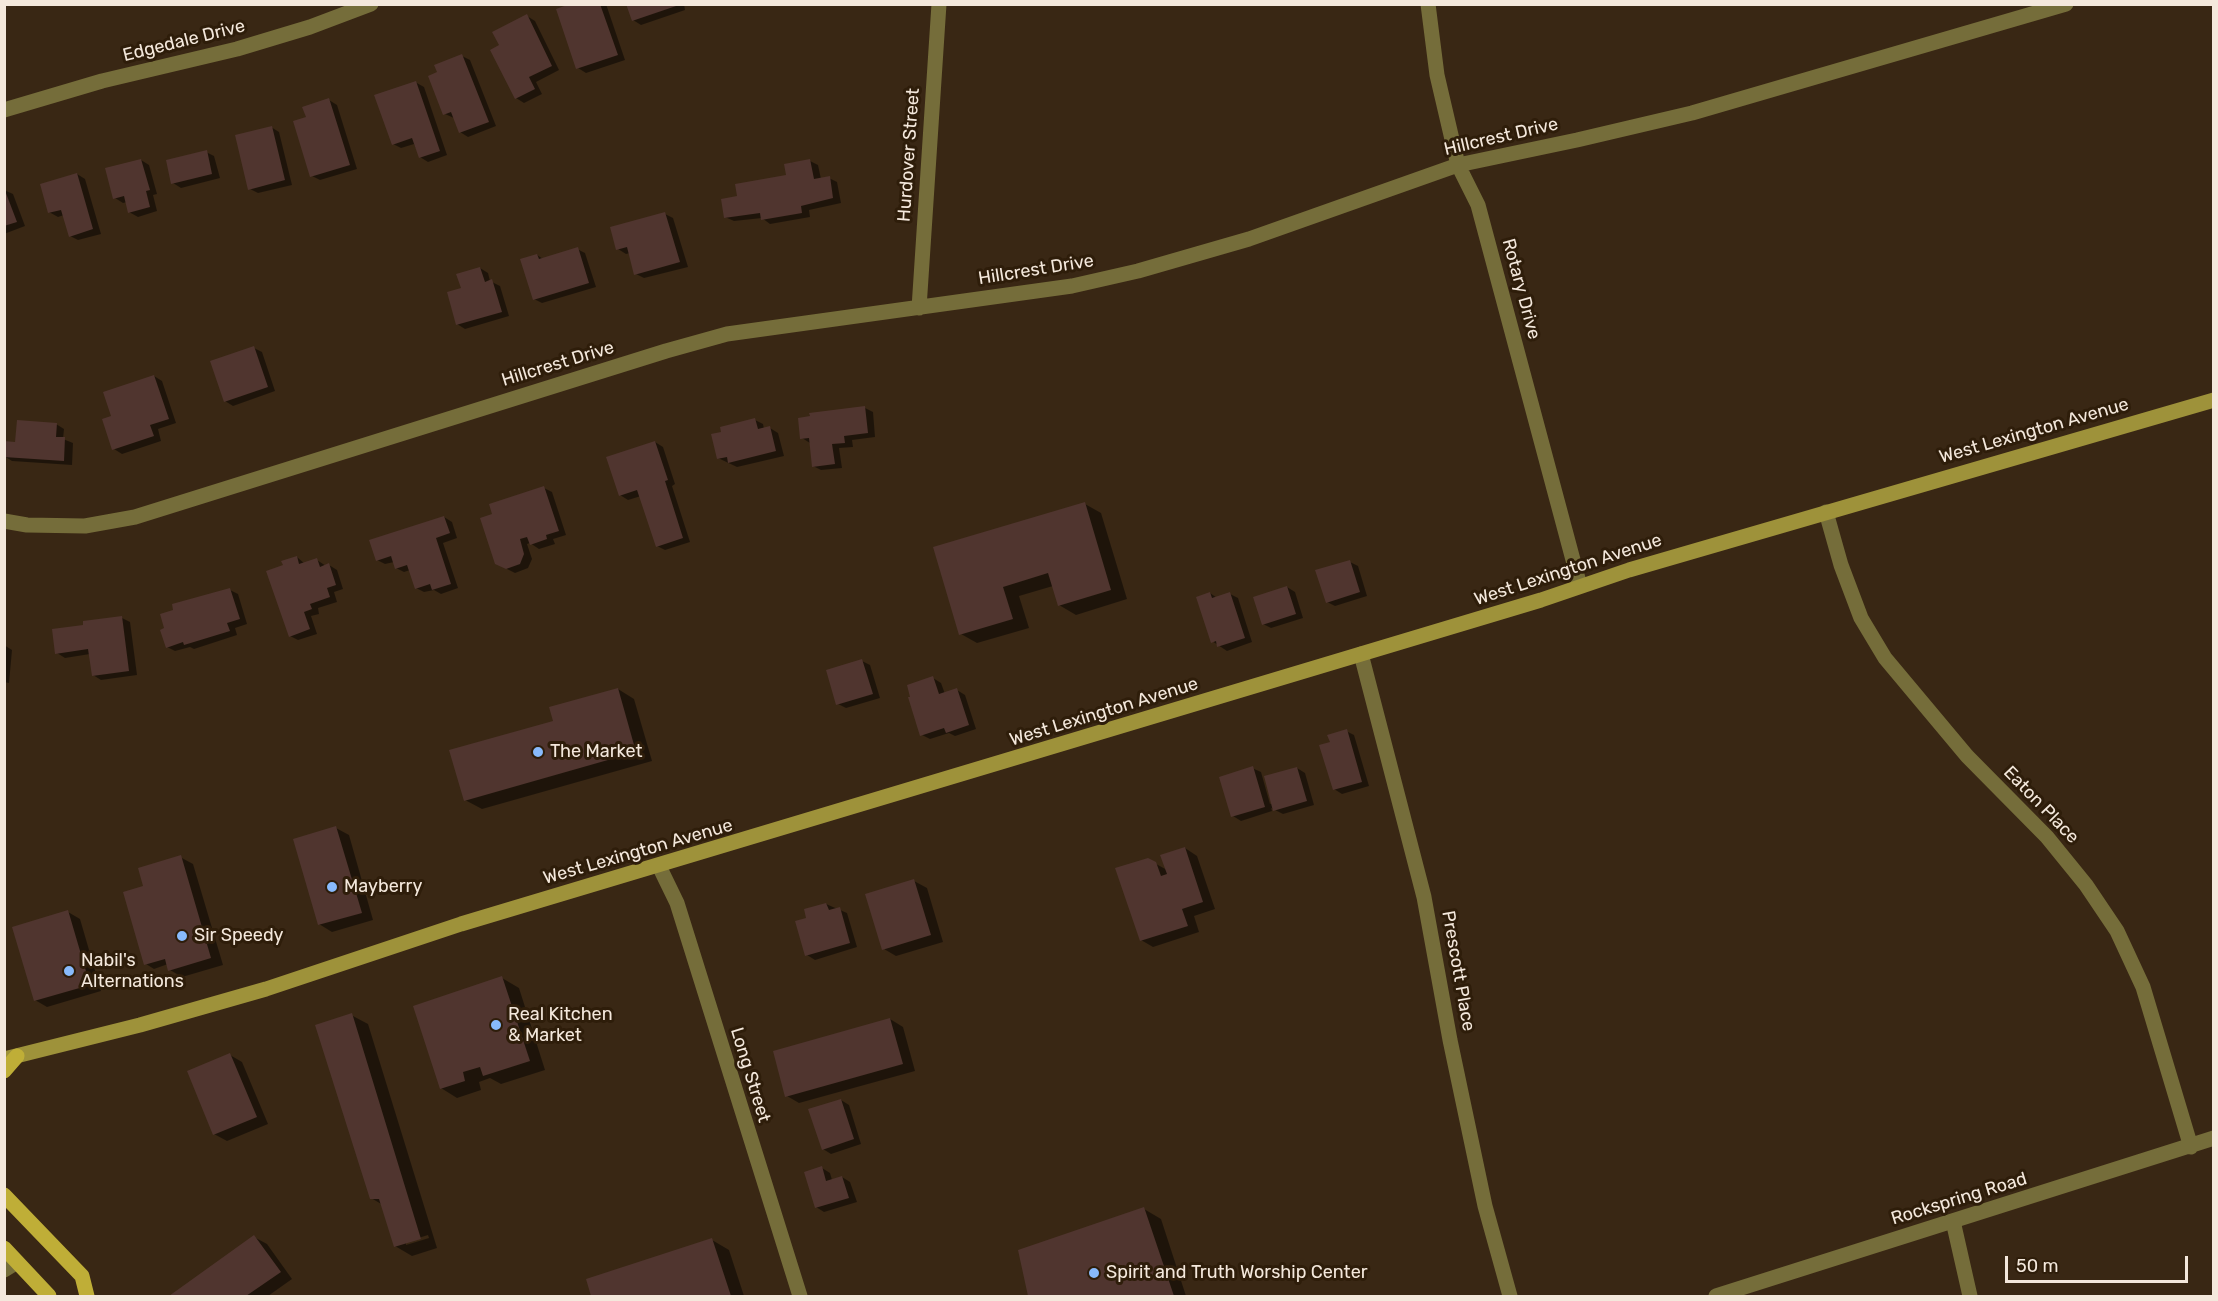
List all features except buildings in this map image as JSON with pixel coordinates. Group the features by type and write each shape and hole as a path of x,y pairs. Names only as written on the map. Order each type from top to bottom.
{"main road":[{"path":"4,1071 11,1058"},
{"path":"4,1195 82,1275 87,1296"},
{"path":"4,1248 10,1266 49,1296"}],"street":[{"name":"Edgedale Drive","path":"4,110 102,81 237,49 310,27 371,4"},
{"name":"Hurdover Street","path":"919,308 939,4"},
{"name":"Rotary Drive","path":"1428,4 1437,75 1458,165 1478,205 1580,586"},
{"name":"Hillcrest Drive","path":"4,521 27,525 86,526 135,517 727,334 1072,286 1138,271 1249,239 1458,165 1692,113 2066,4"},
{"name":"West Lexington Avenue","path":"11,1058 140,1025 266,989 461,924 1541,600 1580,586 1826,512 2214,400"},
{"name":"Eaton Place","path":"1826,512 1841,565 1862,618 1884,658 1966,756 2047,837 2086,885 2116,931 2143,987 2191,1147"},
{"name":"Prescott Place","path":"1361,654 1424,897 1450,1040 1485,1206 1510,1296"},
{"name":"Long Street","path":"659,866 676,903 800,1296"},
{"name":"Rockspring Road","path":"1716,1296 2214,1138"},
{"path":"1953,1221 1970,1296"}],"place":[{"name":"The Market","path":"538,752"},
{"name":"Mayberry","path":"332,887"},
{"name":"Sir Speedy","path":"182,936"},
{"name":"Nabil's Alternations","path":"69,971"},
{"name":"Real Kitchen & Market","path":"496,1025"},
{"name":"Spirit and Truth Worship Center","path":"1094,1273"}]}
